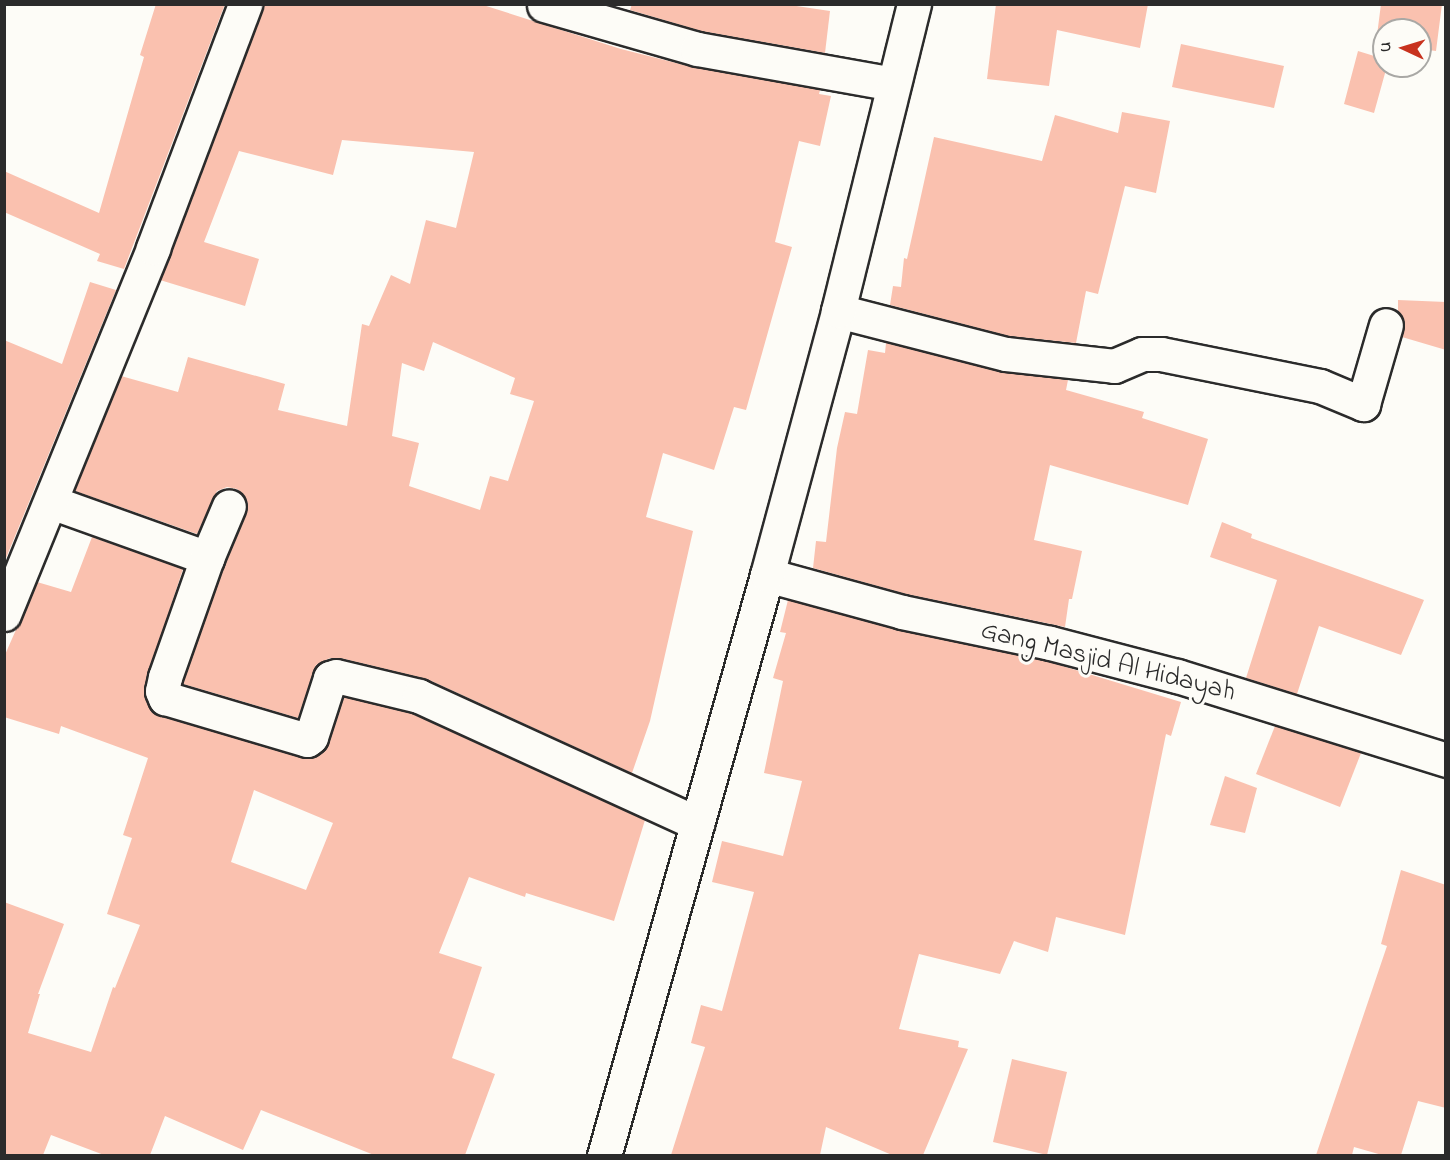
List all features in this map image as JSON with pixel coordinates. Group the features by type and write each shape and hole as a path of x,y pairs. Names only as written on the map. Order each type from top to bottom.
{"street":[{"path":"4,614 153,248 245,4"},
{"path":"544,4 697,49 893,84"},
{"path":"604,1155 767,575 838,311 914,4"},
{"path":"838,311 1006,354 1114,366 1142,354 1161,354 1320,386 1363,404 1386,325"},
{"path":"51,502 207,558"},
{"path":"229,506 207,558 165,677 162,692 165,698 304,740 311,737 330,678 336,676 419,696 697,823"},
{"name":"Gang Masjid Al Hidayah","path":"767,575 902,612 1050,643 1177,676 1446,760"}],"building":[{"path":"156,4 225,4 124,269 97,261 100,254 4,212 4,171 99,213 144,57 140,55"},
{"path":"263,4 480,4 621,49 692,67 820,90 819,94 831,96 820,146 799,141 775,242 792,247 746,410 734,407 714,470 663,453 646,517 693,531 650,721 632,773 427,679 340,658 330,658 316,665 298,718 183,684 224,565 246,513 248,504 244,495 237,489 227,487 217,491 197,534 75,491 121,376 178,392 188,357 285,384 278,410 347,426 362,324 369,326 391,275 410,284 426,220 456,228 474,152 342,140 333,175 239,151 204,242 259,259 245,306 160,280","holes":["433,342 515,378 510,394 534,401 508,481 490,476 480,510 409,486 419,443 392,436 402,363 424,371"]},
{"path":"632,4 783,4 830,11 825,53 701,31 630,10"},
{"path":"996,4 1148,4 1140,48 1057,30 1049,86 987,79"},
{"path":"1381,4 1442,4 1436,51 1432,50 1432,18 1379,18"},
{"path":"1181,44 1284,66 1274,108 1172,87"},
{"path":"1358,51 1372,55 1372,78 1384,78 1374,113 1344,104"},
{"path":"1122,112 1170,121 1156,193 1125,186 1098,294 1086,291 1076,343 1009,336 890,305 893,286 901,287 904,258 907,259 934,137 1042,161 1055,115 1118,133"},
{"path":"90,282 116,290 4,563 4,340 62,364"},
{"path":"1398,300 1446,302 1446,350 1402,337 1404,321 1398,311"},
{"path":"886,343 1001,372 1068,380 1066,390 1144,412 1142,418 1208,439 1188,505 1050,465 1034,540 1082,551 1072,599 1069,599 1065,627 906,594 813,568 816,541 826,542 837,448 845,412 857,414 868,350 885,353"},
{"path":"1222,522 1252,534 1251,538 1424,600 1401,655 1319,626 1297,694 1246,678 1277,580 1210,557"},
{"path":"92,537 183,569 144,687 148,705 159,716 310,758 322,752 329,743 344,697 413,714 645,820 614,921 526,893 525,897 469,877 439,953 482,967 452,1058 495,1074 465,1155 374,1155 261,1110 243,1150 165,1116 150,1155 104,1155 51,1135 43,1155 4,1155 4,902 64,924 38,994 40,994 28,1033 91,1052 113,987 115,988 140,925 107,914 132,838 123,835 148,758 61,726 59,734 4,717 4,657 37,582 71,592","holes":["254,790 333,823 306,890 231,862"]},
{"path":"788,600 897,630 1046,661 1181,702 1171,736 1166,734 1125,935 1056,917 1048,952 1014,941 1000,974 919,954 899,1029 959,1041 958,1047 968,1049 923,1155 892,1155 826,1127 820,1155 671,1155 705,1047 691,1043 701,1005 722,1011 754,892 712,882 722,841 783,856 802,781 764,773 783,681 773,678 786,633 780,632"},
{"path":"1275,726 1361,753 1340,807 1256,774"},
{"path":"1225,776 1257,788 1245,833 1210,825"},
{"path":"1401,870 1446,885 1446,1108 1418,1101 1401,1155 1382,1155 1354,1147 1352,1155 1316,1155 1387,946 1381,944"},
{"path":"1012,1059 1067,1072 1047,1155 993,1142"}]}
